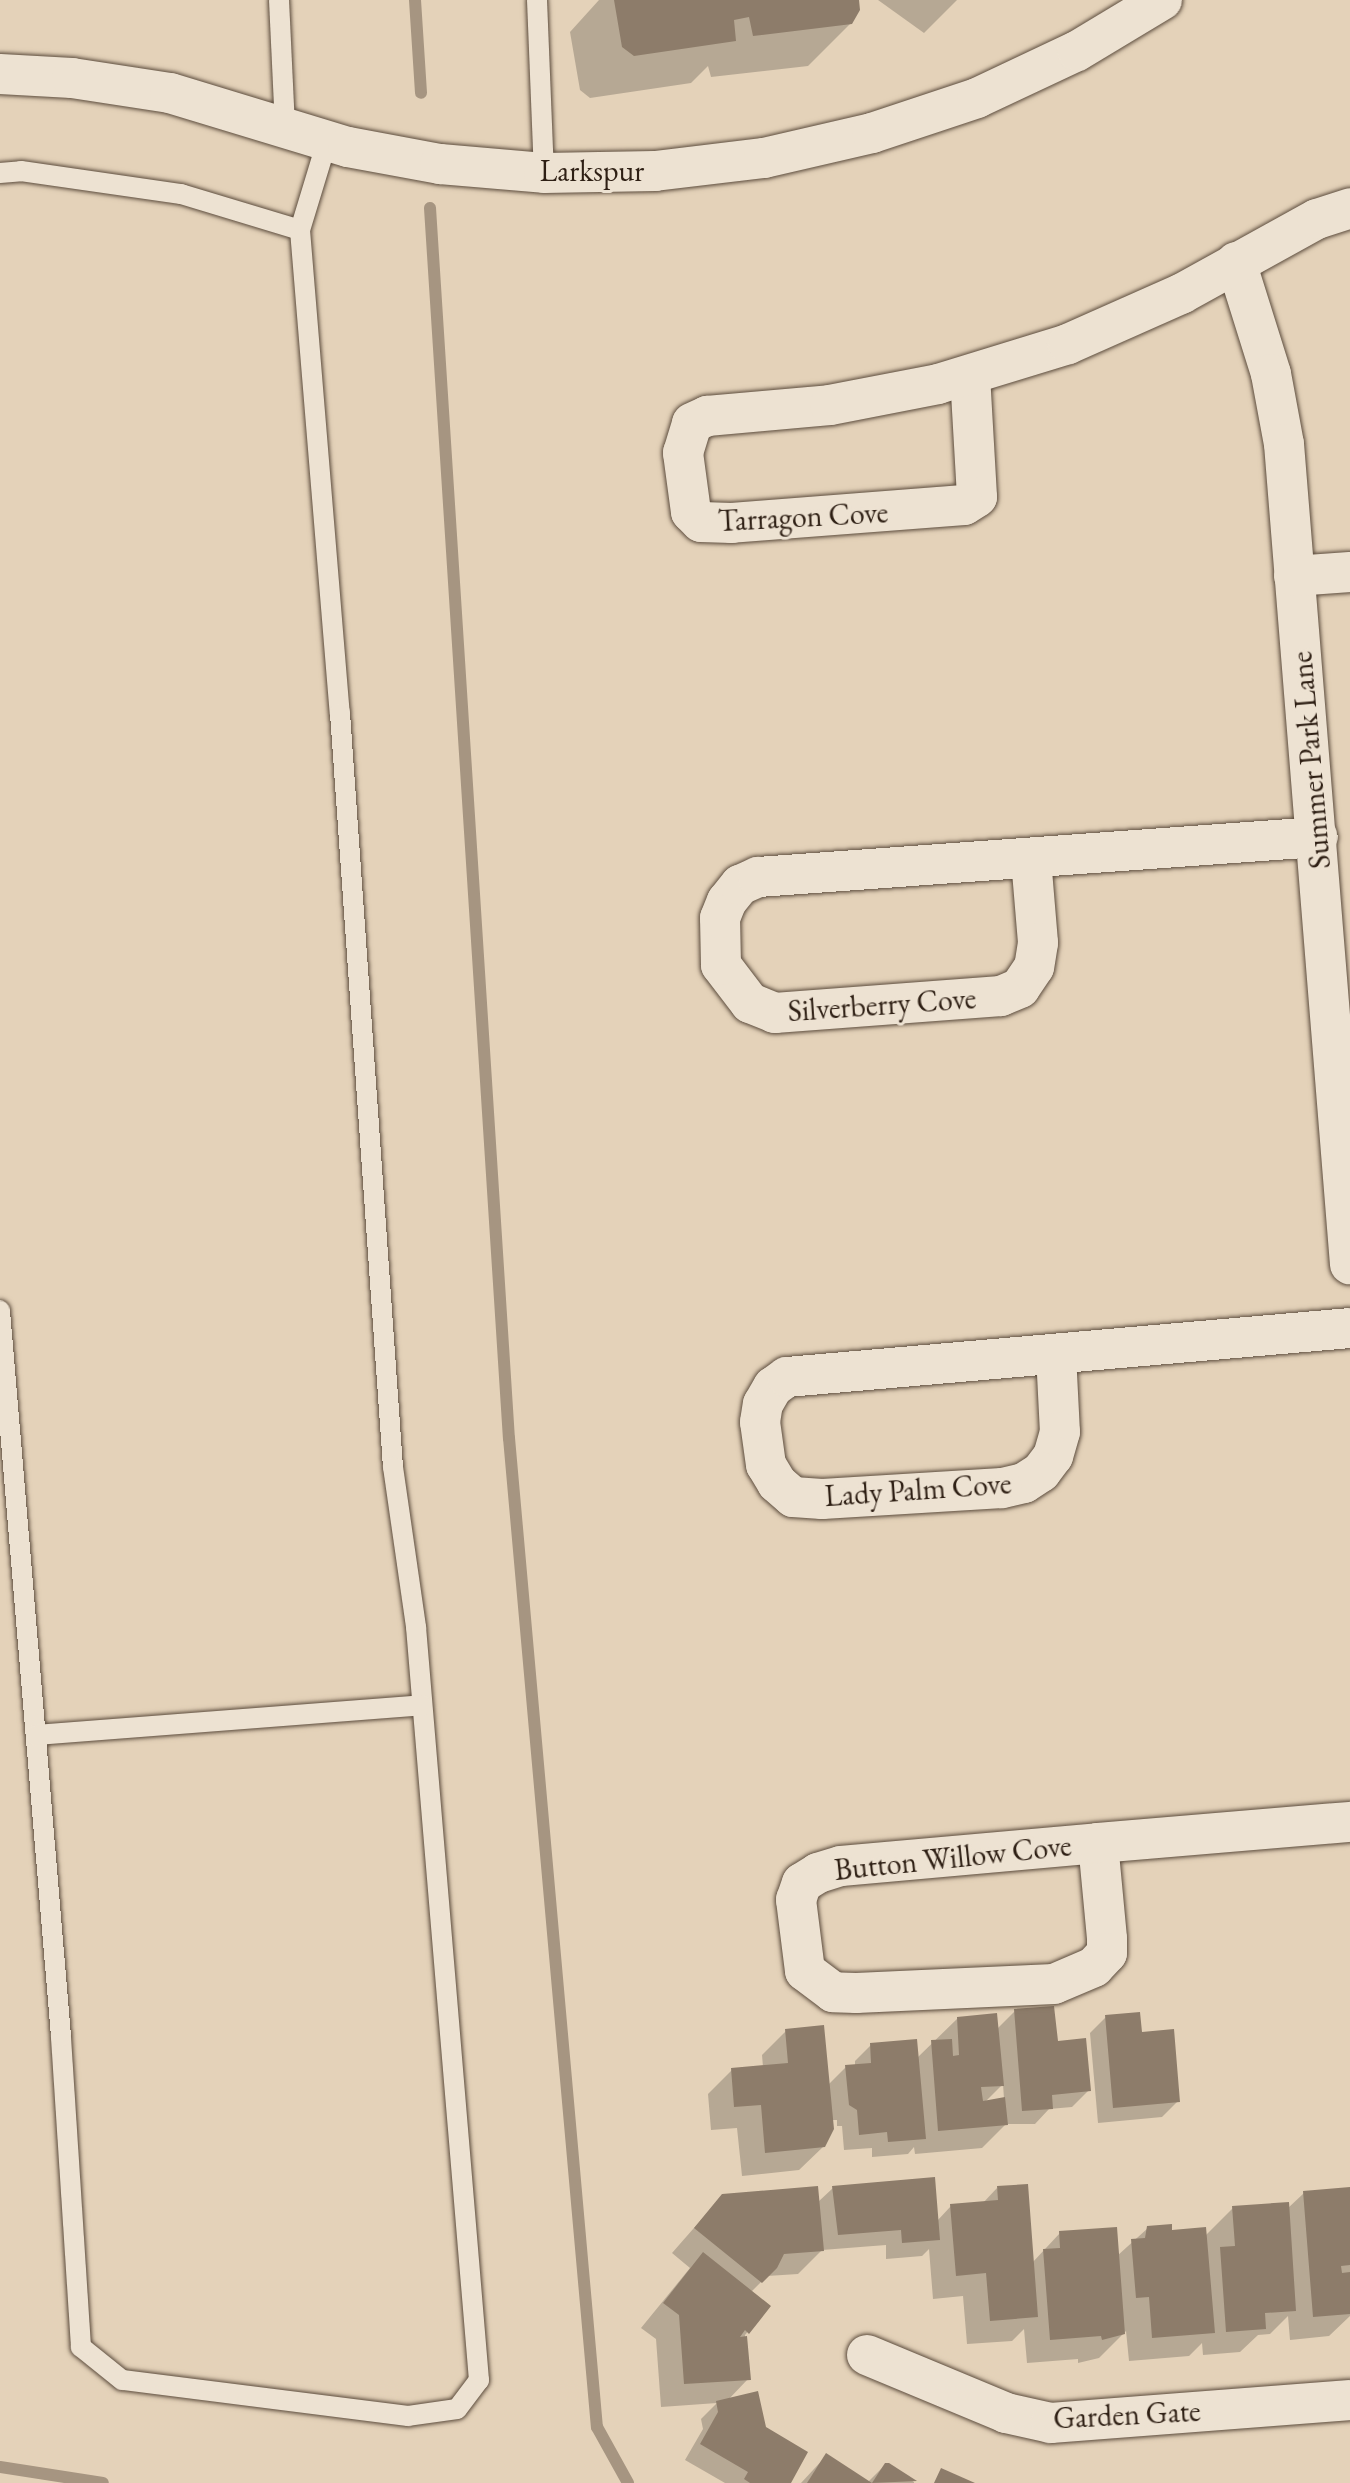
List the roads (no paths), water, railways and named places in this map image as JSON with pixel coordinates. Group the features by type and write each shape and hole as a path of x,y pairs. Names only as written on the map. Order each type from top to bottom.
{"street":[{"name":"Larkspur","path":"0,74 72,78 170,93 327,141 440,164 544,173 655,171 764,158 872,133 977,98 1077,51 1162,0"},
{"name":"Tarragon Cove","path":"970,375 977,497 964,505 732,523 701,522 691,512 683,453 692,423 707,416 830,405 970,375 1068,344 1181,294 1317,219 1350,208"},
{"name":"Summer Park Lane","path":"1236,262 1274,388 1284,444 1318,837 1342,1066 1350,1264"},
{"path":"1294,576 1350,572"},
{"name":"Silverberry Cove","path":"1031,859 1038,943 1034,967 1020,988 1001,996 775,1013 750,1003 721,965 720,918 727,901 740,885 758,877 1318,837"},
{"name":"Lady Palm Cove","path":"1056,1354 1060,1432 1053,1456 1041,1472 1024,1483 1002,1488 822,1499 793,1497 777,1483 766,1465 760,1422 763,1404 773,1387 787,1377 1350,1328"},
{"name":"Button Willow Cove","path":"1098,1843 1107,1953 1094,1967 1054,1984 856,1993 833,1992 805,1971 796,1900 802,1883 818,1873 841,1866 1098,1843 1350,1822"},
{"name":"Garden Gate","path":"867,2355 1006,2413 1051,2423 1350,2400"}],"lane":[{"path":"279,0 285,129"},
{"path":"537,0 544,173"},
{"path":"0,1311 61,2036 81,2347 122,2380 408,2416 457,2409 479,2380 416,1627 393,1467 340,713 300,230 327,141"},
{"path":"0,173 21,171 181,194 300,230"},
{"path":"36,1735 422,1705"}],"waterway":[{"path":"415,0 421,93"},
{"path":"430,208 509,1438 597,2427 628,2483"},
{"path":"0,2467 103,2483"}]}
